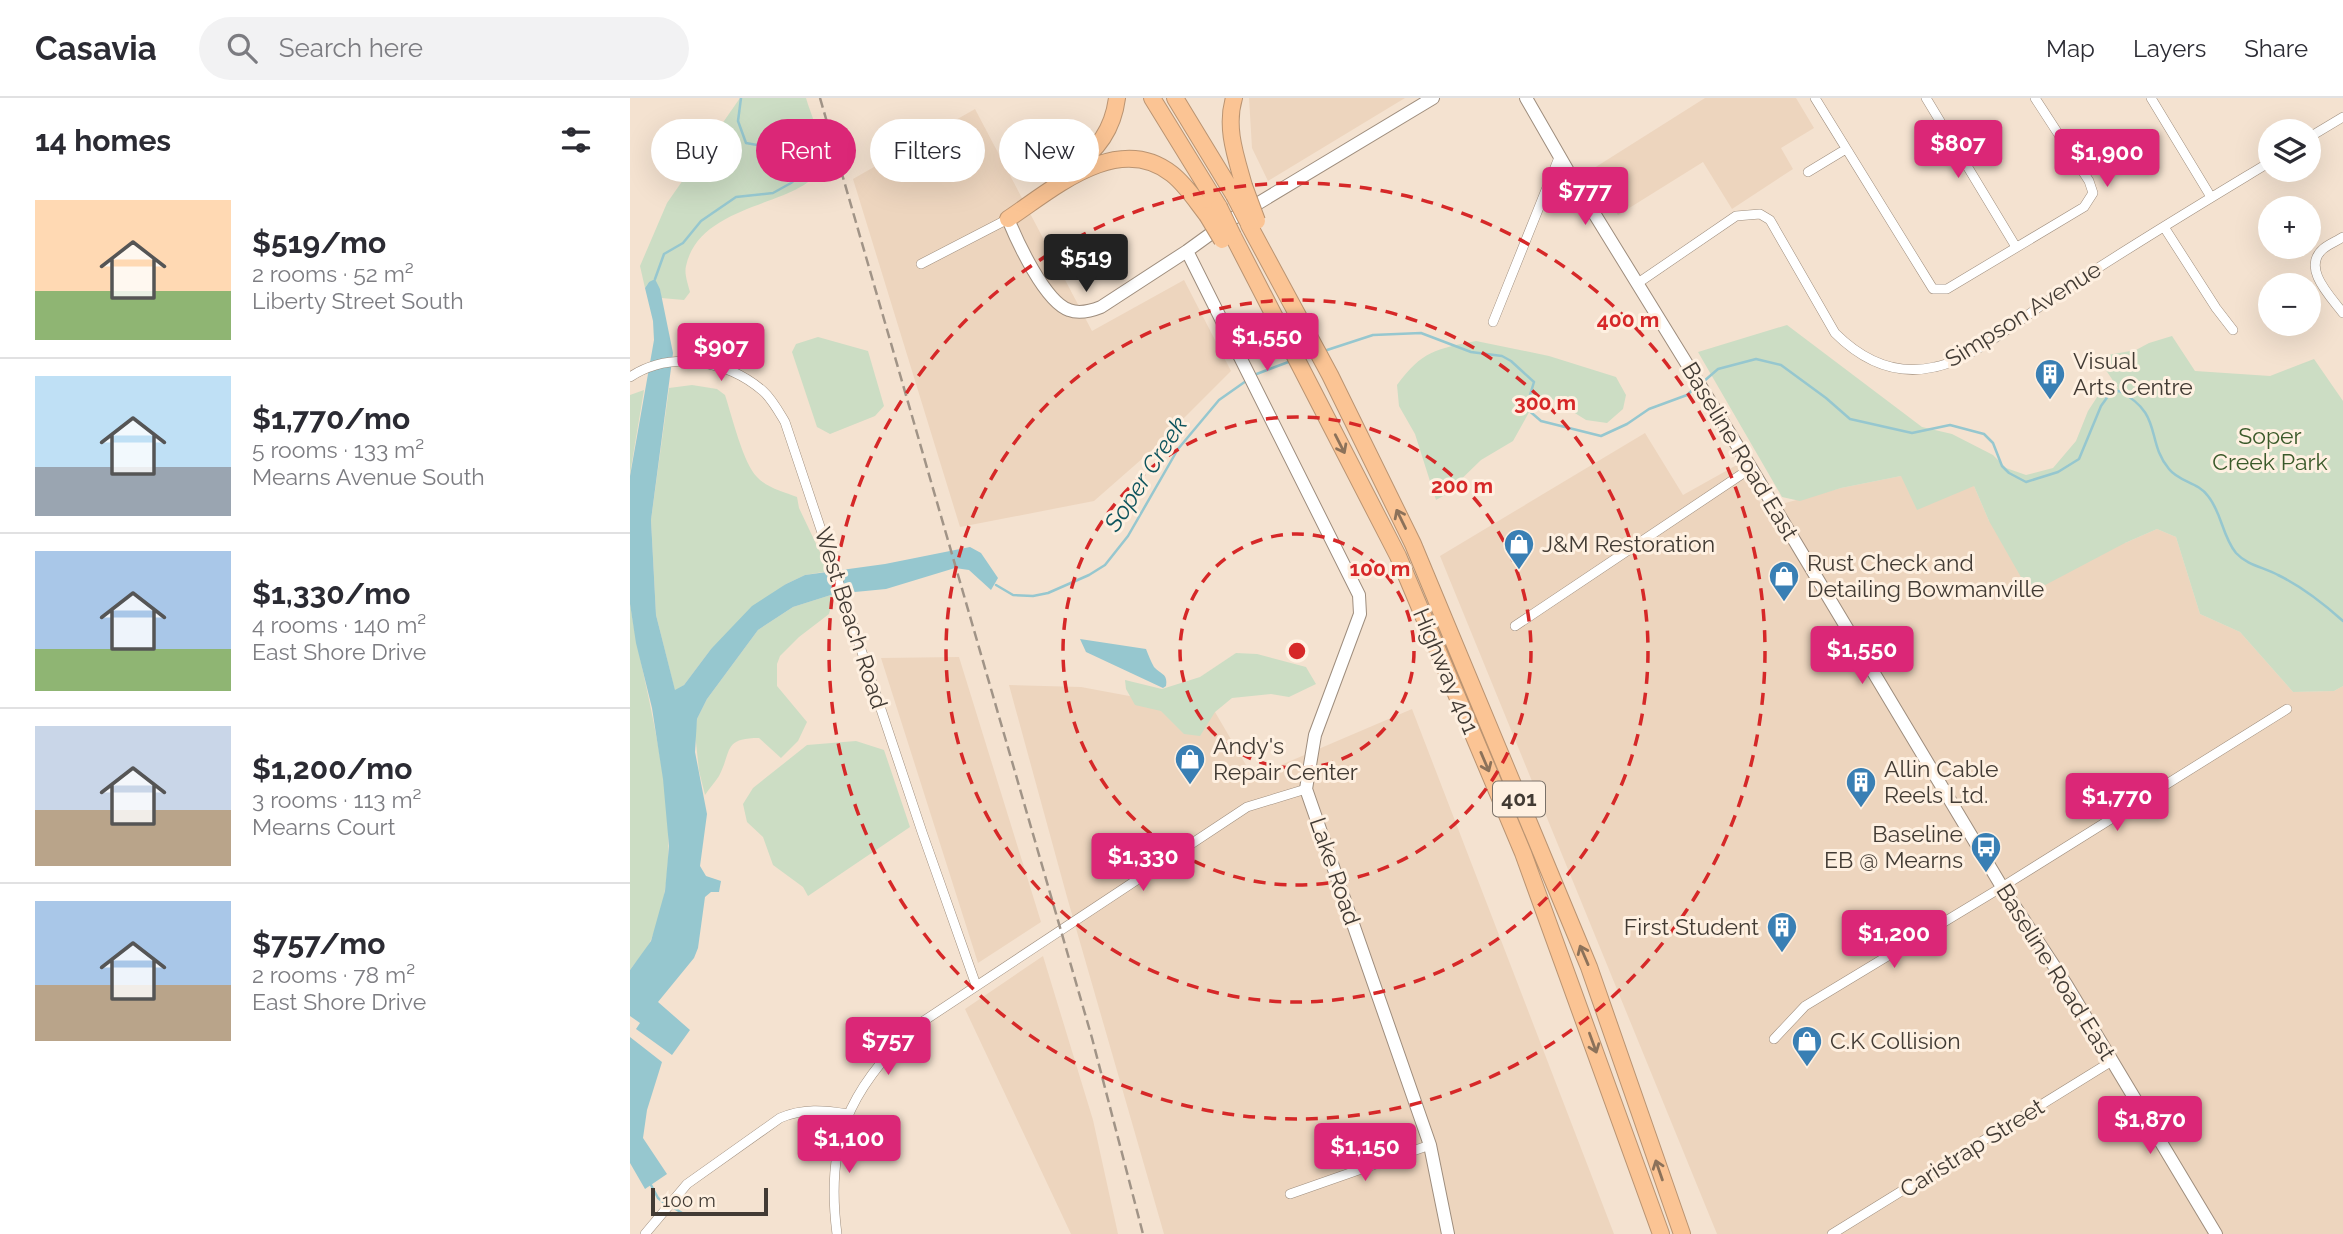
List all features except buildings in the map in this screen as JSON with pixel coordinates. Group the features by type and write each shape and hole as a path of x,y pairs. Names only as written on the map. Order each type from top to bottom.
{"highway":[{"path":"1008,219 1017,203 1081,162 1104,140 1115,118 1117,98"},
{"path":"1152,98 1213,211"},
{"path":"1175,98 1239,191"},
{"path":"1234,98 1230,117 1239,191"},
{"path":"1008,219 1086,167 1133,158 1171,173 1213,211"},
{"name":"Highway 401","path":"1239,191 1253,223 1305,316 1312,342 1413,544 1588,967 1682,1234"},
{"name":"Highway 401","path":"1213,211 1284,335 1398,556 1523,853 1661,1234"}],"street":[{"path":"921,264 1008,219 1034,272 1055,300 1069,310 1091,311 1187,251 1227,222 1433,98"},
{"name":"Baseline Road East","path":"1526,98 2002,887 2066,984 2217,1234"},
{"path":"1815,98 1933,289 1947,289 2084,207 2093,193 2089,181 2035,98"},
{"path":"1926,98 2016,247"},
{"path":"2153,99 2211,197"},
{"path":"2321,131 2342,120"},
{"path":"1808,172 1846,149"},
{"path":"1493,322 1560,155"},
{"name":"Simpson Avenue","path":"1638,283 1736,216 1760,214 1770,220 1835,333 1861,356 1881,365 1918,370 1951,362 1992,339 2119,253 2258,169"},
{"path":"2164,227 2233,330"},
{"path":"2343,237 2322,250 2315,261 2316,274 2343,313"},
{"name":"Lake Road","path":"1187,251 1359,595 1360,614 1315,735 1306,789 1430,1145 1448,1234"},
{"name":"West Beach Road","path":"634,374 659,364 680,361 703,362 725,368 766,393 785,422 976,985"},
{"path":"1515,626 1751,468"},
{"path":"1774,1040 1805,1006 2287,709"},
{"path":"837,1234 833,1200 834,1158 848,1115 866,1081 887,1054 913,1028 1247,807 1306,789"},
{"name":"Caristrap Street","path":"1832,1234 2112,1062"},
{"path":"645,1234 687,1184 780,1118 794,1112 825,1110 848,1115"},
{"path":"1290,1194 1430,1145"}],"shaded area":[{"path":"1249,98 1405,98 1268,181 1252,148"},
{"path":"1705,98 1796,98 1814,128 1781,148 1793,169 1732,209 1703,162 1618,215 1591,170"},
{"path":"975,109 980,119 958,119"},
{"path":"985,128 999,155 999,182 1013,182 1092,331 1184,280 1231,371 1151,451 1094,501 960,527 854,182 856,177 870,169 870,182 985,182"},
{"path":"1645,433 1683,495 1742,462 1763,509 1841,488 1901,476 1974,486 1989,521 2125,543 2157,529 2176,537 2200,614 2240,632 2293,692 2334,691 2343,686 2343,1234 1717,1234 1440,556"},
{"path":"959,657 1041,922 978,963 881,658"},
{"path":"1009,685 1081,687 1215,712 1253,777 1412,709 1614,1234 1164,1234"},
{"path":"1043,956 1093,1120 1118,1234 1071,1234 965,1009"}],"green space":[{"path":"740,98 806,98 813,119 756,119 756,182 807,182 711,228 695,244 686,266 690,292 684,300 661,298 660,289 649,282 645,288 640,266 667,203 682,182 742,182 742,119 725,119"},
{"name":"Soper Creek Park","path":"1787,325 1922,427 1952,434 1993,455 2006,468 2026,475 2053,468 2076,441 2088,411 2101,391 2118,388 2097,357 2136,350 2172,336 2195,371 2270,376 2314,359 2343,401 2343,686 2334,691 2293,692 2240,632 2200,614 2176,537 2157,529 2030,593 1989,521 1974,486 1917,510 1901,476 1841,488 1800,501 1782,497 1698,352"},
{"path":"818,337 868,351 884,406 875,416 830,434 817,427 792,352 796,344"},
{"path":"1476,341 1549,356 1616,377 1626,395 1623,409 1607,423 1586,420 1546,395 1537,398 1513,441 1481,460 1445,495 1436,500 1415,434 1399,406 1397,385 1422,358 1440,349"},
{"path":"692,385 717,389 725,395 752,470 766,484 797,497 799,508 829,571 805,575 786,584 711,649 684,685 675,691 656,615 651,520 669,388"},
{"path":"644,390 630,474 630,395"},
{"path":"834,594 829,614 799,637 780,656 777,664 777,686 807,722 798,741 781,758 759,738 739,740 730,748 719,776 705,795 699,771 695,733 697,719 707,699 758,630 793,607"},
{"path":"630,604 663,773 668,859 663,901 651,940 630,970"},
{"path":"1236,653 1257,654 1306,667 1316,684 1289,697 1271,694 1232,698 1215,712 1200,736 1184,734 1161,711 1135,705 1126,689 1125,680 1162,689 1200,677"},
{"path":"856,741 884,750 910,827 808,896 803,887 773,865 763,837 747,822 743,804 753,788 807,745"}],"water":[{"path":"655,279 660,289 673,353 651,520 656,615 675,690 684,685 711,649 752,606 805,575 885,564 970,547 981,553 998,578 991,590 969,570 955,568 886,589 834,594 793,607 758,630 707,699 697,719 695,752 707,814 700,866 706,876 721,881 719,892 711,892 705,897 698,948 694,958 658,1002 690,1030 672,1055 636,1029 640,1023 630,1016 630,970 651,941 665,891 669,846 663,779 652,708 636,643 630,604 630,476 654,340 653,321 645,288"},
{"path":"1080,639 1146,649 1154,667 1165,676 1166,686 1163,688 1086,652"},
{"path":"630,1037 662,1062 647,1110 643,1138 667,1174 645,1189 630,1163"}],"waterway":[{"path":"655,279 664,254 683,243 701,221 736,197 773,193 805,171 806,154 793,142 768,147 746,143 738,121 741,98"},
{"name":"Soper Creek","path":"1324,351 1373,335 1421,333 1471,352 1502,356 1534,382 1526,408 1541,421 1601,436 1627,424 1649,409 1687,395 1695,388"},
{"name":"Soper Creek","path":"1703,382 1718,369 1756,359 1781,365 1850,419 1912,433 1950,425 1984,434 1993,443 2002,466 2026,482 2058,472 2079,459 2101,406 2111,392 2119,391 2133,400 2148,418 2157,448 2169,469 2208,496 2236,553 2251,564 2296,585 2343,621"},
{"name":"Soper Creek","path":"1254,375 1291,361"},
{"name":"Soper Creek","path":"996,585 1013,595 1033,596 1048,593 1105,565 1128,536 1178,449 1219,400 1246,381"},
{"path":"651,1185 663,1202"},
{"path":"674,1208 682,1213"}],"railway":[{"path":"820,98 1092,1038 1143,1234"}],"place":[{"name":"Visual Arts Centre","path":"2050,401"},
{"name":"J&M Restoration","path":"1519,571"},
{"name":"Rust Check and Detailing Bowmanville","path":"1784,603"},
{"name":"Andy's Repair Center","path":"1190,786"},
{"name":"Allin Cable Reels Ltd.","path":"1861,809"},
{"name":"Baseline EB @ Mearns","path":"1986,874"},
{"name":"First Student","path":"1782,954"},
{"name":"C.K Collision","path":"1807,1068"}]}
